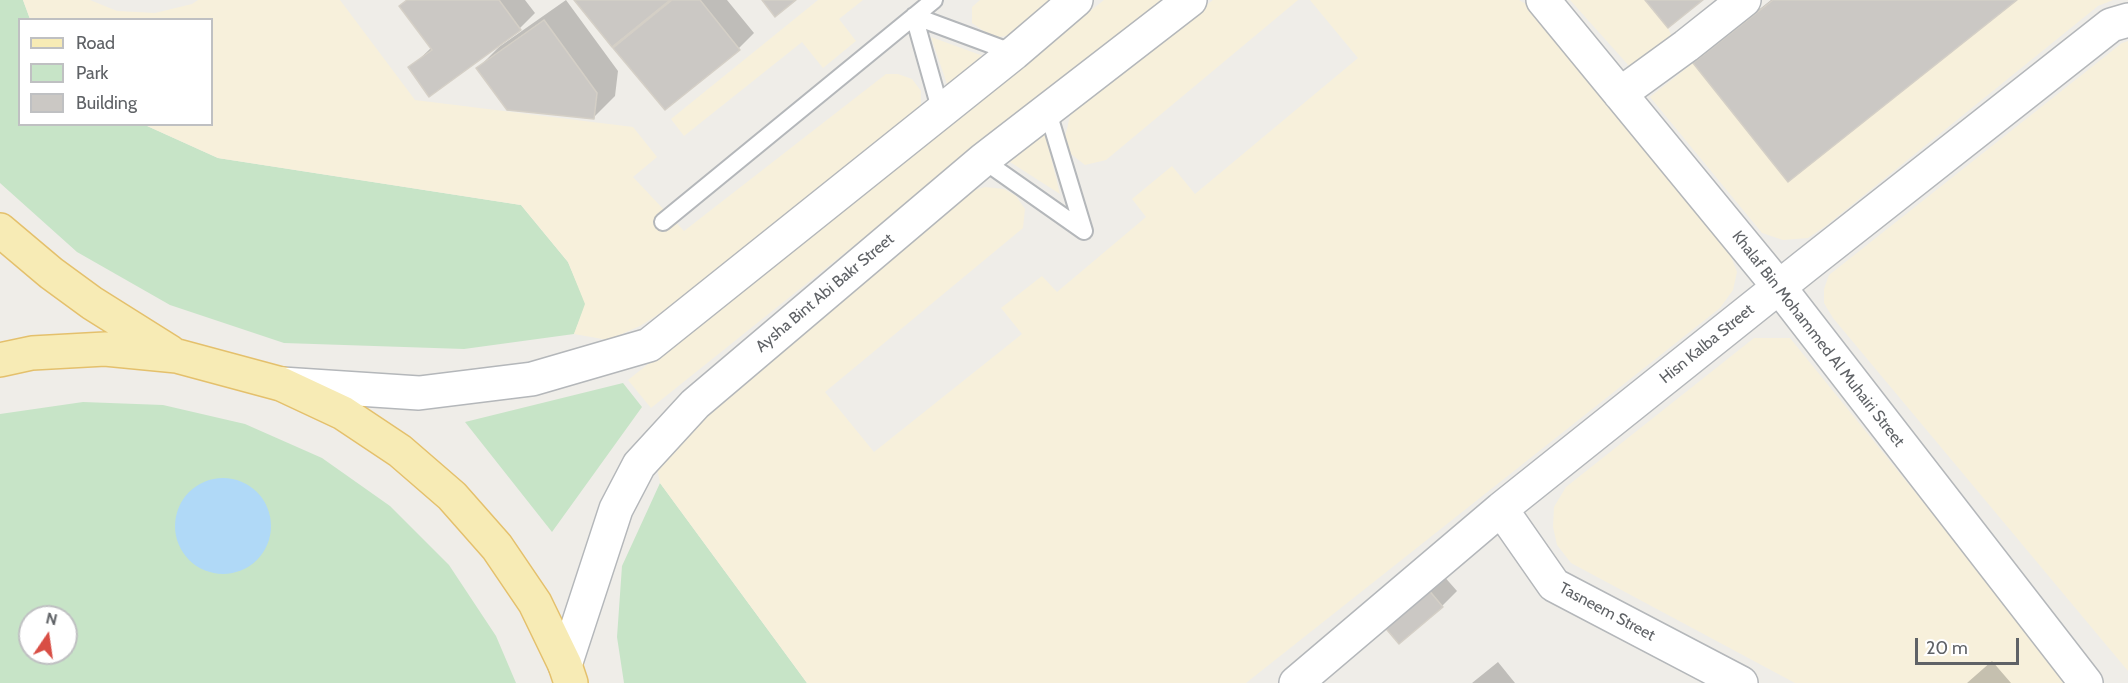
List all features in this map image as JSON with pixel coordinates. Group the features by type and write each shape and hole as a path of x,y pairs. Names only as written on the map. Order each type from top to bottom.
{"main road":[{"path":"0,230 51,273 92,303 177,356"},
{"path":"0,360 32,353 105,349 177,356 281,384 343,413 400,451 452,496 497,547 535,603 568,674"}],"street":[{"path":"281,384 419,393 532,380 649,345 941,112 1076,0"},
{"name":"Aysha Bint Abi Bakr Street","path":"568,674 616,509 639,465 695,404 983,160 1190,0"},
{"name":"Khalaf Bin Mohammed Al Muhairi Street","path":"1543,0 1779,287 2086,683"},
{"path":"1620,94 1744,0"},
{"name":"Hisn Kalba Street","path":"1296,683 1501,509 1779,287 2111,25 2128,20"},
{"name":"Tasneem Street","path":"1501,509 1554,585 1731,681"}],"lane":[{"path":"663,222 934,0"},
{"path":"914,16 1014,53"},
{"path":"914,16 941,112"},
{"path":"983,160 1084,231 1047,109"}],"green space":[{"path":"0,0 23,0 30,18 18,18 18,126 147,126 218,158 521,205 568,262 586,304 574,334 464,349 284,343 170,305 77,252 0,183"},
{"path":"623,383 642,407 552,532 465,422"},
{"path":"83,402 163,405 245,424 322,458 390,506 449,565 496,636 516,683 0,683 0,414"},
{"path":"660,483 807,683 624,683 617,637 622,566"}],"sand":[{"path":"23,0 90,0 117,11 155,13 192,4 198,0 340,0 415,100 633,127 657,157 633,177 684,231 886,74 898,74 912,79 921,91 921,110 681,300 640,326 608,340 574,334 585,304 568,262 521,205 218,158 147,126 213,126 213,18 30,18"},
{"path":"818,0 863,0 839,19 856,41 823,68 802,42 684,136 671,119"},
{"path":"980,0 1056,0 1011,35 994,38 972,23 972,7"},
{"path":"1104,0 1161,0 651,408 628,380"},
{"path":"1213,0 1298,0 1106,160 1085,165 1071,154 1065,137 1070,116 1080,101"},
{"path":"1310,0 1519,0 1528,5 1730,254 1737,272 1733,290 1720,308 1246,683 807,683 660,483 655,458 971,191 985,187 1004,189 1016,196 1025,209 1023,228 825,392 874,452 1022,334 1001,308 1042,276 1057,292 1146,217 1132,199 1172,166 1195,194 1358,58"},
{"path":"1570,0 1645,0 1668,28 1672,37 1630,67"},
{"path":"2017,0 2113,0 2098,6 1808,238 1783,240 1762,233 1650,97 1693,63"},
{"path":"931,37 986,57 948,87"},
{"path":"2128,41 2128,671 1833,318 1824,303 1824,289 1829,275 2122,43"},
{"path":"1045,133 1060,194 1010,162"},
{"path":"1754,338 1790,338 2070,683 1795,683 1571,563 1557,545 1553,527 1554,507 1566,487"}],"water":[{"path":"223,478 242,481 257,492 268,507 271,526 268,545 257,560 242,571 223,574 204,571 189,560 178,545 175,526 178,507 189,492 204,481"}],"building":[{"path":"407,0 499,0 521,30 429,97 408,67 432,50 399,6"},
{"path":"574,0 670,0 612,47"},
{"path":"672,0 700,0 740,50 665,110 613,48"},
{"path":"762,0 796,0 775,17"},
{"path":"1645,0 1703,0 1668,28"},
{"path":"1773,0 2017,0 1788,182 1693,63"},
{"path":"544,20 597,93 594,119 507,110 476,68"},
{"path":"1427,588 1443,607 1399,644 1382,624"}]}
